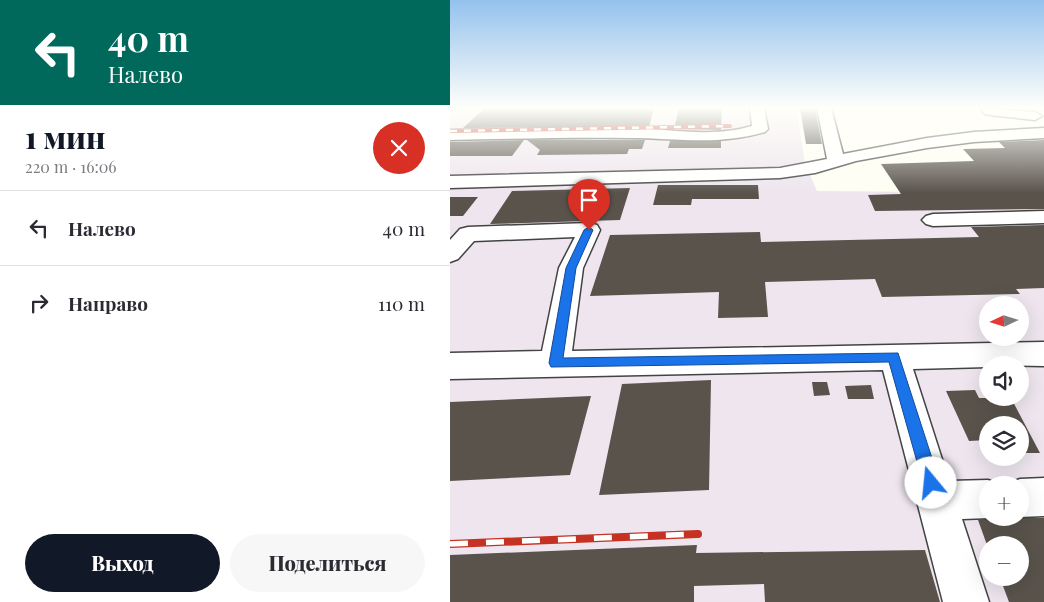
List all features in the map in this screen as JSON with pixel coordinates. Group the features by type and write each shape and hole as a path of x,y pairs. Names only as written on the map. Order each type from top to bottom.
{"lane":[{"path":"830,136 836,161"},
{"path":"450,182 780,173 815,168 853,156 927,143 990,136"},
{"path":"933,220 1044,216"},
{"path":"450,254 468,234 589,230 571,268 555,363"},
{"path":"450,366 1044,354"},
{"path":"894,356 966,602"},
{"path":"1029,498 1044,497"},
{"path":"937,501 979,499"}],"shaded area":[{"path":"450,136 801,136 805,163 817,191 1044,193 1044,602 450,602"}],"building":[{"path":"805,136 820,136 822,144 806,144"},
{"path":"524,140 512,156 450,156 450,142"},
{"path":"527,140 645,140 642,149 629,149 627,154 537,155 540,150"},
{"path":"1044,140 1044,209 875,211 868,195 901,194 881,164 974,161 963,149 1005,148 999,142"},
{"path":"670,141 721,141 721,148 668,148"},
{"path":"658,185 758,185 759,199 692,199 691,205 653,205"},
{"path":"630,188 620,220 490,224 512,191"},
{"path":"450,197 478,197 463,216 450,216"},
{"path":"1044,225 1044,288 1016,289 1020,294 882,297 875,279 765,282 768,317 718,318 719,292 590,296 610,235 760,232 761,242 979,237 971,227"},
{"path":"711,380 709,490 599,495 622,384"},
{"path":"812,382 827,382 830,395 814,396"},
{"path":"871,385 874,399 848,399 845,386"},
{"path":"975,390 979,398 979,406 1015,406 1020,416 979,416 979,440 969,441 946,391"},
{"path":"591,396 570,475 450,481 450,402"},
{"path":"1029,432 1040,453 1029,453"},
{"path":"1029,518 1044,518 1044,602 1009,602 1003,586 1029,586 1029,536 984,536 980,526 1029,526"},
{"path":"697,545 696,553 925,550 940,602 765,602 764,584 694,586 694,602 450,602 450,555"}],"railway":[{"path":"450,544 698,534"}],"route":[{"path":"589,230 571,268 555,363 894,356 931,483"}]}
